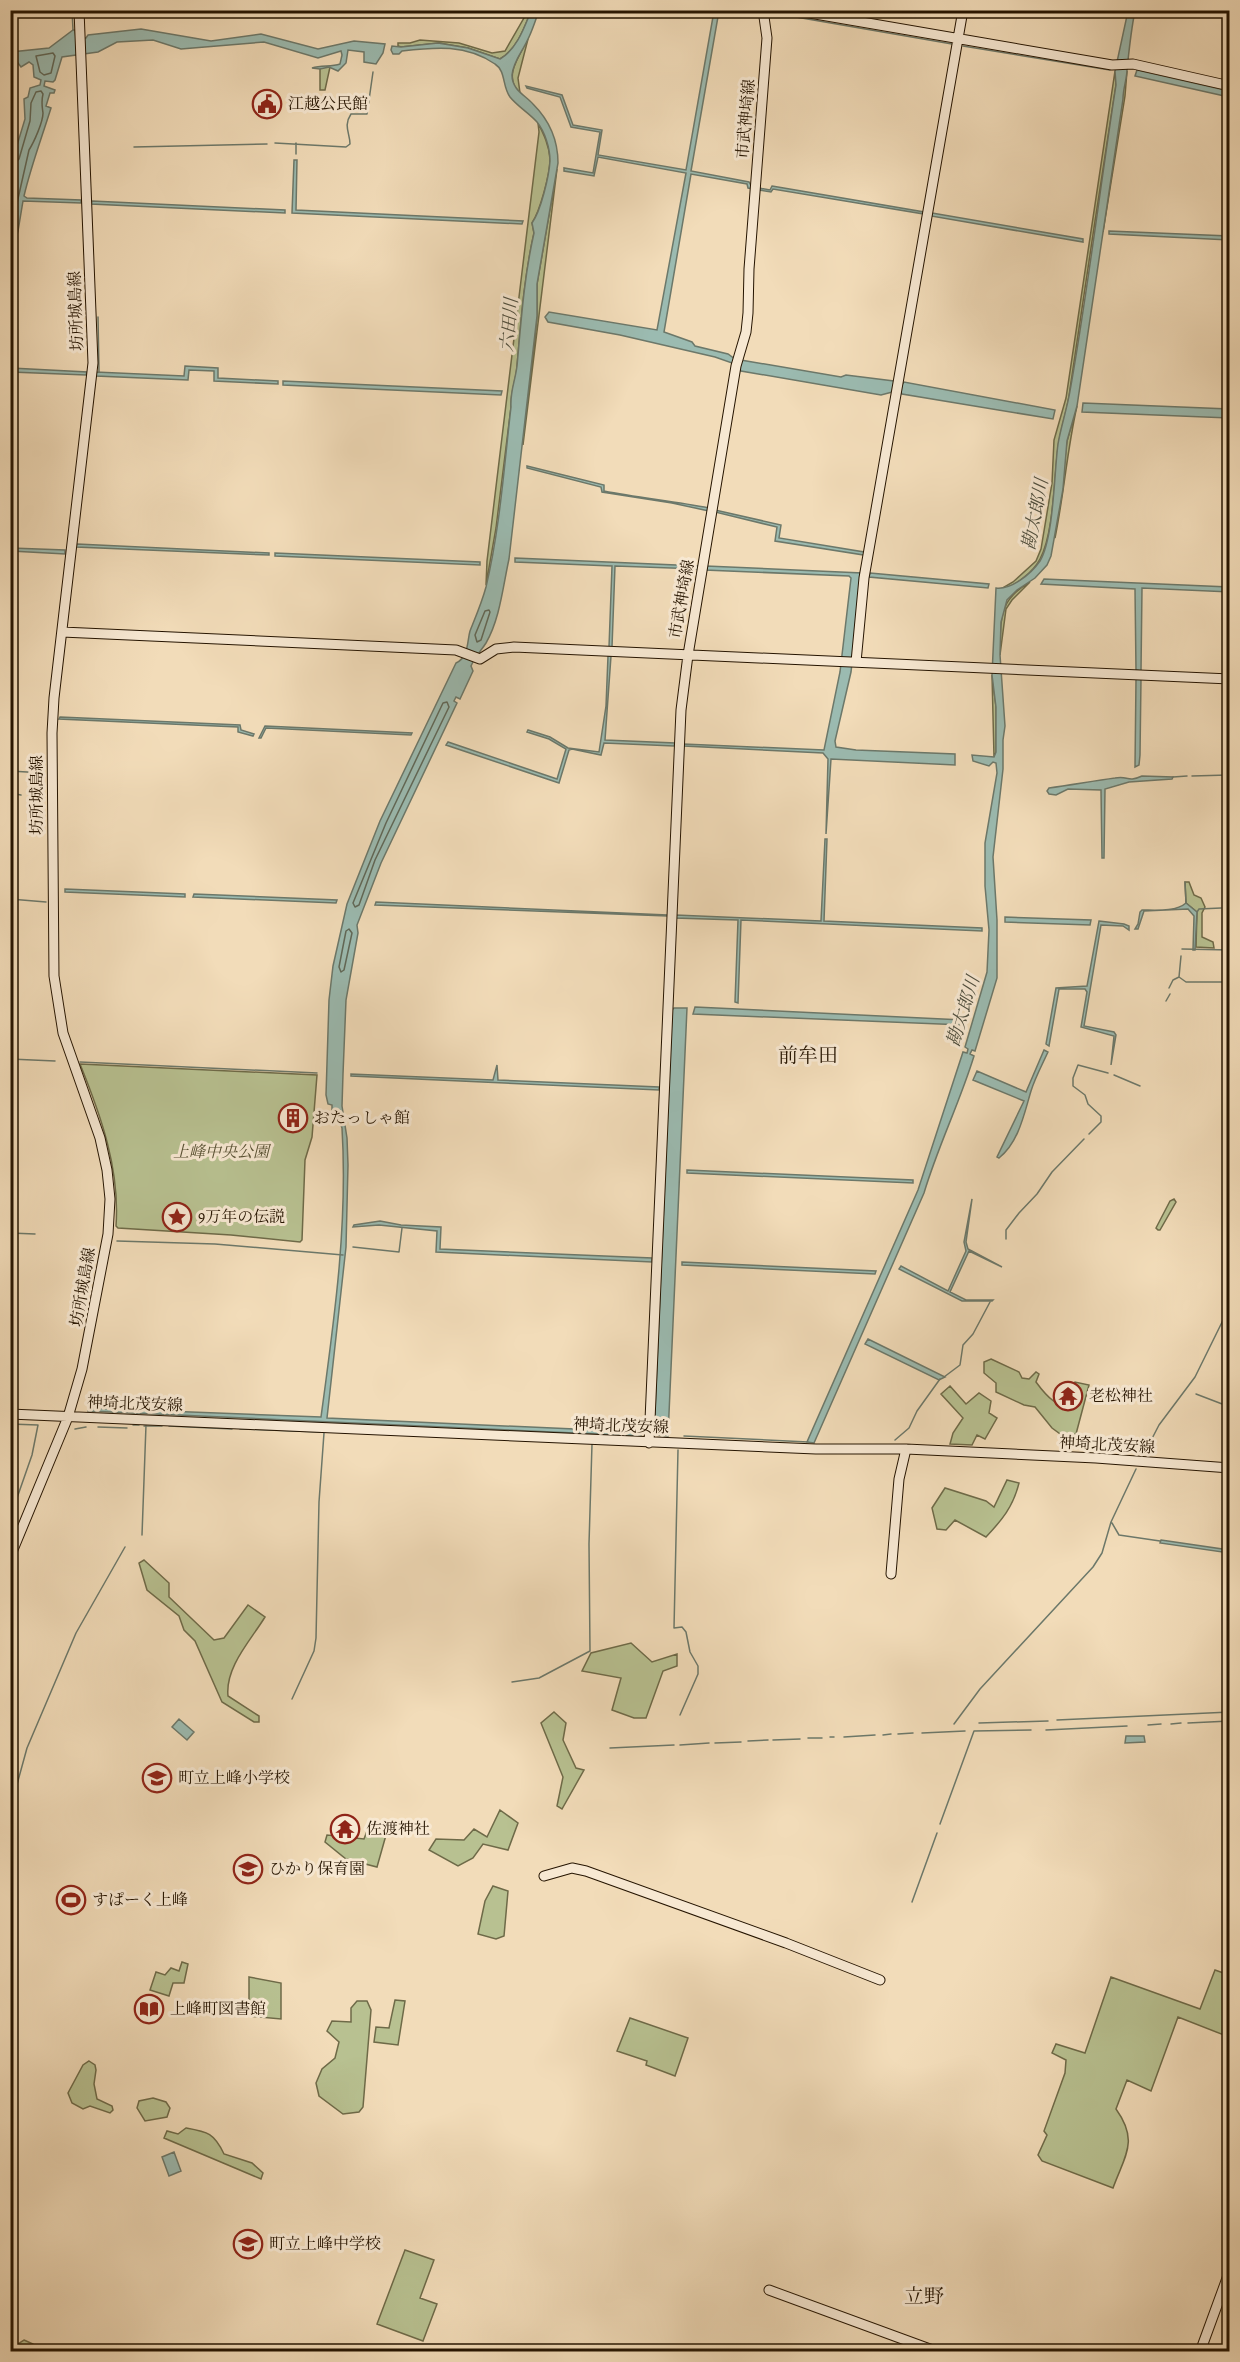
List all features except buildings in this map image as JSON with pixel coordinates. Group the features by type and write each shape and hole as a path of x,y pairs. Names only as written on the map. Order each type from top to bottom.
{"main road":[{"name":"坊所城島線","path":"10,1557 68,1417 82,1369 108,1234 110,1199 100,1138 63,1033 54,976 52,733 93,363 79,10"},
{"name":"市武神埼線","path":"763,10 767,30 765,78 750,258 747,326 737,362 688,655 1230,679"},
{"path":"792,10 1112,65 1131,64 1230,86"},
{"path":"855,662 864,578 963,10"},
{"path":"62,632 416,648 463,652 477,659 482,659 496,649 513,647 688,655 681,710 648,1443"},
{"name":"神埼北茂安線","path":"10,1414 648,1443 816,1449 906,1449 1107,1458 1230,1468"},
{"path":"891,1574 899,1479 906,1449"},
{"path":"544,1876 572,1868 586,1871 778,1940 880,1980"},
{"path":"1200,2352 1230,2270"},
{"path":"769,2290 938,2352"}],"green space":[{"path":"528,11 531,11 519,38 511,50 500,59 468,48 439,43 398,46 398,43 420,40 459,43 492,53 505,51"},
{"path":"528,39 518,78 520,93 513,80 514,66"},
{"path":"330,67 325,90 320,90 320,69"},
{"path":"1115,71 1116,85 1069,396 1058,447 1048,535 1045,548 1033,569 1017,582 1001,589 1013,582 1036,561 1041,549 1052,483 1054,440 1066,398"},
{"path":"1127,71 1125,96 1103,232 1123,83"},
{"path":"538,123 547,145 550,166 541,201 532,223 534,233 525,283 496,528 486,585 539,132"},
{"path":"557,169 523,445 537,316 537,284"},
{"path":"1077,406 1061,505 1055,538 1067,441"},
{"path":"1030,582 1006,609 1000,655 1001,622 1006,604 1019,589"},
{"path":"992,675 996,707 994,757"},
{"path":"1185,882 1189,882 1194,895 1201,898 1205,907 1202,913 1202,937 1213,942 1214,948 1196,947 1197,912 1186,903"},
{"name":"上峰中央公園","path":"80,1064 317,1075 312,1137 305,1160 302,1240 300,1242 118,1228 116,1226 112,1163 102,1123"},
{"path":"1174,1199 1176,1202 1158,1230 1156,1228 1170,1201"},
{"path":"991,1359 1019,1372 1022,1378 1029,1379 1036,1372 1039,1374 1036,1382 1044,1392 1053,1401 1064,1406 1078,1406 1081,1397 1079,1393 1070,1390 1075,1382 1089,1385 1076,1434 1063,1436 1052,1428 1035,1407 1024,1405 996,1392 996,1383 984,1373 984,1362"},
{"path":"950,1386 966,1404 979,1393 991,1401 989,1413 997,1418 985,1439 977,1435 972,1445 950,1444 953,1433 963,1418 941,1394"},
{"path":"1007,1480 1019,1483 1017,1492 1006,1513 986,1537 955,1520 946,1530 937,1529 932,1508 945,1488 986,1501 994,1507"},
{"path":"144,1560 169,1583 169,1597 214,1640 224,1638 248,1605 265,1617 240,1654 228,1685 228,1696 259,1716 259,1722 254,1722 222,1702 195,1641 184,1630 179,1616 147,1590 139,1563"},
{"path":"631,1643 652,1662 677,1654 677,1666 663,1671 646,1718 634,1718 612,1710 621,1678 582,1671 591,1653"},
{"path":"554,1712 566,1723 563,1740 576,1768 584,1770 562,1809 557,1806 563,1777 541,1723"},
{"path":"500,1810 518,1823 508,1850 483,1844 473,1858 458,1866 429,1850 436,1839 464,1840 474,1829 487,1837"},
{"path":"370,1823 388,1828 377,1867 346,1859 325,1842 327,1835 364,1839"},
{"path":"493,1886 508,1891 504,1936 496,1939 478,1934 485,1901"},
{"path":"182,1962 188,1964 184,1983 173,1983 169,1996 150,1990 156,1972 165,1975 171,1968 179,1971"},
{"path":"1215,1970 1229,1975 1229,2037 1178,2017 1151,2091 1127,2080 1116,2109 1127,2130 1128,2148 1113,2188 1042,2161 1038,2155 1047,2135 1044,2131 1065,2073 1066,2060 1052,2053 1056,2044 1085,2053 1111,1977 1200,2009"},
{"path":"249,1977 281,1983 281,2019 249,2016"},
{"path":"395,2000 405,2001 398,2045 374,2042 376,2027 389,2028"},
{"path":"357,2001 367,2001 371,2010 363,2107 359,2112 343,2114 319,2096 316,2083 322,2069 335,2058 339,2042 327,2031 332,2021 351,2022 351,2008"},
{"path":"630,2018 688,2038 675,2076 646,2065 647,2061 617,2051"},
{"path":"89,2061 95,2065 94,2084 97,2099 112,2106 113,2110 110,2113 90,2106 83,2109 72,2103 68,2093 83,2065"},
{"path":"153,2098 166,2102 170,2108 167,2117 145,2121 137,2108 139,2101"},
{"path":"186,2128 210,2135 224,2154 252,2163 263,2173 261,2179 164,2138 167,2131 178,2134"},
{"path":"405,2250 434,2260 420,2298 437,2304 423,2341 377,2324"},
{"path":"24,2340 33,2344 34,2351 11,2351 16,2345"}],"water":[{"path":"531,11 539,11 512,75 514,85 539,110 548,124 554,138 558,163 537,284 537,316 509,559 498,613 491,634 471,666 473,671 460,699 456,697 454,701 457,703 381,863 357,925 358,933 346,1000 343,1074 342,1106 348,1165 346,1247 327,1418 641,1432 641,1436 88,1411 88,1408 321,1417 339,1273 343,1201 342,1128 339,1120 332,1114 332,1105 328,1104 326,1095 329,1000 333,966 347,904 380,821 456,663 465,653 470,631 486,587 501,497 525,283 534,233 532,223 544,193 550,161 548,146 542,130 537,122 510,97 501,71 495,64 473,53 450,48 402,51 399,54 393,54 391,50 392,46 438,43 468,48 500,59 515,44"},
{"path":"714,11 719,11 691,171 749,182 753,189 748,188 747,184 691,174 664,332 692,342 695,346 728,354 735,359 841,377 846,375 894,381 901,386 904,382 1055,410 1053,419 902,394 900,390 881,395 741,371 738,365 715,357 620,335 548,322 545,317 549,312 657,330 686,173 598,157 594,176 564,171 564,168 593,173 600,132 571,127 560,97 526,86 562,95 573,125 602,130 598,155 686,170"},
{"path":"1128,11 1135,11 1123,99 1077,406 1067,441 1063,489 1051,556 1047,565 1035,578 1007,600 1001,622 1000,655 1005,726 1003,769 993,857 997,920 997,978 975,1051 972,1050 970,1054 974,1056 924,1193 814,1443 807,1442 918,1190 963,1052 967,1053 968,1049 965,1047 987,972 989,930 985,886 985,843 997,773 996,763 993,762 989,766 973,761 972,755 994,757 996,752 996,707 992,675 996,588 1014,584 1031,571 1040,561 1048,537 1058,444 1069,398 1116,85 1115,71"},
{"path":"141,29 211,41 261,34 318,49 354,41 385,44 383,53 376,64 364,62 364,52 348,50 346,63 338,71 329,67 312,68 340,64 341,51 318,58 264,42 181,49 153,40 117,42 98,52 62,57 55,80 45,81 44,86 55,90 54,93 50,93 46,106 51,108 24,196 81,200 81,203 23,201 11,255 11,165 25,119 24,99 28,97 30,88 40,85 41,80 34,77 33,65 29,62 21,67 18,63 11,62 11,52 49,48 73,30 75,30 76,38 86,38 88,35"},
{"path":"1137,70 1229,91 1229,97 1135,76"},
{"path":"294,160 297,160 296,210 523,221 522,224 292,213"},
{"path":"772,186 924,212 924,214 773,189 771,192 759,190 759,188 770,190"},
{"path":"92,201 285,210 285,213 91,204"},
{"path":"932,213 1083,239 1083,242 931,216"},
{"path":"1109,231 1229,236 1229,240 1109,234"},
{"path":"185,366 218,368 218,378 278,381 278,384 214,381 214,371 189,370 188,380 96,376 96,372 184,376"},
{"path":"11,368 87,372 86,375 11,372"},
{"path":"283,381 502,391 501,395 283,385"},
{"path":"1083,403 1229,409 1229,418 1082,412"},
{"path":"527,466 604,485 604,491 709,508 709,511 602,492 601,487 527,468"},
{"path":"715,510 781,525 779,538 864,552 864,555 775,541 777,527 715,512"},
{"path":"77,544 269,553 269,555 76,547"},
{"path":"11,548 65,550 65,554 11,551"},
{"path":"275,553 480,562 480,565 275,556"},
{"path":"515,558 699,566 699,569 615,566 612,647 609,647 612,566 515,562"},
{"path":"706,566 862,573 851,672 835,741 836,747 856,750 955,754 955,765 831,759 826,834 828,759 823,753 684,746 684,744 824,750 840,672 851,578 849,576 705,570"},
{"path":"870,573 989,584 988,588 869,577"},
{"path":"1044,579 1229,587 1230,592 1142,588 1141,671 1136,670 1135,589 1041,584"},
{"path":"608,656 611,656 605,740 675,743 674,746 604,743 601,755 572,749 569,750 559,783 446,745 448,742 557,779 566,749 549,739 527,732 528,730 550,737 568,748 599,752 606,706"},
{"path":"1136,679 1141,679 1140,755 1139,765 1135,767"},
{"path":"60,717 240,725 241,730 254,734 253,736 238,732 238,727 59,719"},
{"path":"265,726 412,733 411,735 266,728 259,738"},
{"path":"1142,776 1173,777 1172,779 1129,782 1105,789 1104,858 1102,858 1101,790 1068,789 1056,795 1049,794 1047,791 1049,788 1119,777 1133,779"},
{"path":"825,839 827,839 824,921 982,928 982,931 741,920 738,1003 735,1002 738,920 675,918 676,915 821,921"},
{"path":"65,889 185,894 185,897 65,892"},
{"path":"194,894 337,900 336,903 193,897"},
{"path":"376,902 667,915 667,916 375,905"},
{"path":"1186,903 1197,912 1195,950 1193,950 1194,916 1188,909 1144,911 1138,929 1135,929 1142,910 1171,909"},
{"path":"1005,917 1091,920 1090,925 1005,922"},
{"path":"1099,921 1129,926 1129,930 1123,926 1101,925 1084,1026 1114,1032 1116,1035 1111,1065 1114,1036 1081,1027 1087,992 1085,989 1059,989 1049,1046 1046,1044 1056,988 1087,986"},
{"path":"695,1007 963,1020 965,1022 964,1025 693,1014"},
{"path":"687,1008 668,1436 654,1435 672,1010"},
{"path":"1044,1050 1048,1052 1033,1086 1020,1127 1011,1144 999,1158 997,1157 1024,1101 973,1080 977,1071 1026,1092"},
{"path":"497,1065 498,1080 659,1087 659,1090 351,1076 351,1074 493,1080"},
{"path":"687,1170 913,1180 913,1183 687,1173"},
{"path":"972,1199 966,1242 968,1249 1002,1267 969,1251 950,1292 966,1300 992,1301 962,1301 899,1269 901,1266 948,1291 966,1251 964,1242"},
{"path":"380,1221 401,1225 441,1227 440,1249 652,1258 652,1262 436,1252 437,1231 379,1225 353,1227"},
{"path":"682,1262 876,1271 875,1274 682,1265"},
{"path":"868,1339 945,1377 939,1380 865,1344"},
{"path":"1161,1540 1229,1550 1229,1553 1160,1543"},
{"path":"179,1719 194,1732 187,1740 172,1727"},
{"path":"1126,1736 1144,1736 1145,1742 1125,1743"},
{"path":"174,2152 181,2171 169,2176 162,2157"}],"waterway":[{"path":"72,10 73,30"},
{"path":"767,12 952,44"},
{"path":"963,46 1110,70"},
{"path":"275,143 346,147 350,144 347,126 351,114 367,114 373,72"},
{"path":"296,143 296,154"},
{"path":"134,147 267,144"},
{"path":"98,317 99,372"},
{"path":"10,771 44,773"},
{"path":"1192,776 1228,775"},
{"path":"1173,777 1187,776"},
{"path":"10,793 21,795"},
{"path":"1185,882 1186,903"},
{"path":"10,899 46,902"},
{"path":"1197,912 1199,909 1221,908"},
{"path":"1182,949 1230,950"},
{"path":"1169,988 1173,980 1179,977 1181,956"},
{"path":"1179,977 1186,982 1230,982"},
{"path":"1166,1001 1170,994"},
{"path":"10,1059 55,1061"},
{"path":"80,1062 317,1073"},
{"path":"1089,1134 1101,1122 1101,1116 1088,1104 1085,1095 1073,1086 1073,1078 1078,1065 1108,1073"},
{"path":"1114,1075 1140,1086"},
{"path":"1006,1239 1006,1230 1019,1213 1037,1194 1052,1172 1084,1139"},
{"path":"353,1247 399,1252 402,1228"},
{"path":"10,1233 35,1234"},
{"path":"117,1241 215,1244 343,1255"},
{"path":"944,1377 960,1365 963,1345 973,1334 990,1302"},
{"path":"1145,1452 1159,1425 1195,1377 1230,1306"},
{"path":"895,1440 909,1428 917,1411 940,1379"},
{"path":"1196,1394 1230,1407"},
{"path":"10,1424 38,1425 32,1455 10,1518"},
{"path":"133,1425 139,1425"},
{"path":"142,1535 146,1425"},
{"path":"144,1426 162,1426"},
{"path":"169,1426 232,1429"},
{"path":"75,1429 86,1427"},
{"path":"98,1427 127,1428"},
{"path":"240,1429 320,1432"},
{"path":"292,1699 314,1651 316,1638 319,1502 324,1433"},
{"path":"684,1436 808,1442"},
{"path":"512,1682 539,1678 590,1651 589,1544 592,1444"},
{"path":"678,1450 674,1628 682,1627 686,1632 690,1652 698,1666 698,1674 680,1715"},
{"path":"954,1724 980,1689 1093,1567 1102,1553 1111,1522 1136,1469"},
{"path":"1112,1523 1119,1535 1160,1541"},
{"path":"10,1810 27,1748 76,1633 125,1547"},
{"path":"1057,1720 1230,1712"},
{"path":"979,1723 1048,1721"},
{"path":"1188,1723 1230,1721"},
{"path":"1171,1724 1181,1723"},
{"path":"1148,1725 1161,1724"},
{"path":"1046,1730 1127,1726"},
{"path":"940,1824 974,1731 1031,1730"},
{"path":"922,1733 965,1731"},
{"path":"898,1734 913,1733"},
{"path":"883,1735 891,1734"},
{"path":"844,1737 875,1735"},
{"path":"808,1738 822,1738"},
{"path":"773,1740 800,1739"},
{"path":"748,1741 768,1740"},
{"path":"715,1743 741,1742"},
{"path":"680,1745 709,1743"},
{"path":"610,1748 674,1745"},
{"path":"912,1902 937,1833"}],"place":[{"name":"江越公民館","path":"267,104"},
{"name":"おたっしゃ館","path":"293,1118"},
{"name":"9万年の伝説","path":"177,1217"},
{"name":"老松神社","path":"1068,1396"},
{"name":"町立上峰小学校","path":"157,1778"},
{"name":"佐渡神社","path":"345,1829"},
{"name":"ひかり保育園","path":"248,1869"},
{"name":"すぱーく上峰","path":"71,1900"},
{"name":"上峰町図書館","path":"149,2009"},
{"name":"町立上峰中学校","path":"248,2244"}],"district":[{"name":"前牟田","path":"808,1055"},
{"name":"立野","path":"924,2296"}],"water label":[{"name":"六田川","path":"509,325"},
{"name":"勘太郎川","path":"1035,514"},
{"name":"勘太郎川","path":"963,1011"}]}
